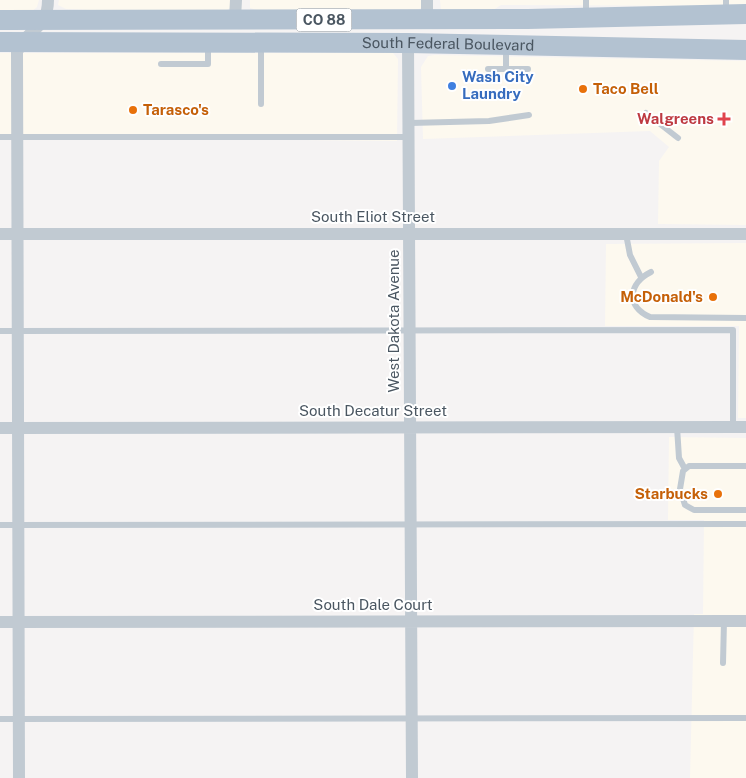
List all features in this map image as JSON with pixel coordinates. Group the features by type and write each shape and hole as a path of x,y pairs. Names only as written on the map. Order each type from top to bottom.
{"main road":[{"name":"South Federal Boulevard","path":"0,20 44,21 235,10 330,20 427,9 726,7 746,14"},
{"name":"South Federal Boulevard","path":"0,42 506,44 746,50"}],"street":[{"path":"19,778 16,52 21,42 44,21 48,9 48,0"},
{"name":"West Dakota Avenue","path":"408,43 410,123 412,778"},
{"name":"South Eliot Street","path":"0,234 746,234"},
{"name":"South Decatur Street","path":"0,428 739,427"},
{"name":"South Dale Court","path":"0,622 746,621"}],"lane":[{"path":"161,64 208,64 208,43"},
{"path":"260,43 261,104"},
{"path":"506,44 506,69"},
{"path":"488,69 528,69"},
{"path":"646,113 678,138"},
{"path":"410,123 489,121 529,115"},
{"path":"0,137 410,137"},
{"path":"626,234 630,256 641,276"},
{"path":"651,272 641,276 635,285 633,296 635,306 642,313 650,317 746,318"},
{"path":"0,331 733,330 739,427"},
{"path":"677,428 679,458 685,469"},
{"path":"746,466 689,466 682,470 680,489 685,505 694,510 746,510"},
{"path":"0,525 746,524"},
{"path":"723,664 724,621"},
{"path":"0,719 746,718"}],"shaded area":[{"path":"0,0 39,0 37,7 31,12 0,12"},
{"path":"59,0 230,0 230,8 219,15 66,9 58,5"},
{"path":"250,0 422,0 422,7 415,12 257,10 250,8"},
{"path":"440,0 746,0 746,6 501,5 490,12 441,11"},
{"path":"0,53 393,53 398,59 397,141 0,137"},
{"path":"428,56 746,61 746,225 658,224 659,161 669,147 650,131 423,139 421,67"},
{"path":"746,243 746,418 738,418 739,326 605,326 606,244"},
{"path":"669,437 746,438 746,778 690,778 694,614 703,614 704,520 668,520"}],"place":[{"name":"Wash City Laundry","path":"452,86"},
{"name":"Taco Bell","path":"583,89"},
{"name":"Tarasco's","path":"133,110"},
{"name":"Walgreens","path":"724,119"},
{"name":"McDonald's","path":"713,297"},
{"name":"Starbucks","path":"718,494"}]}
